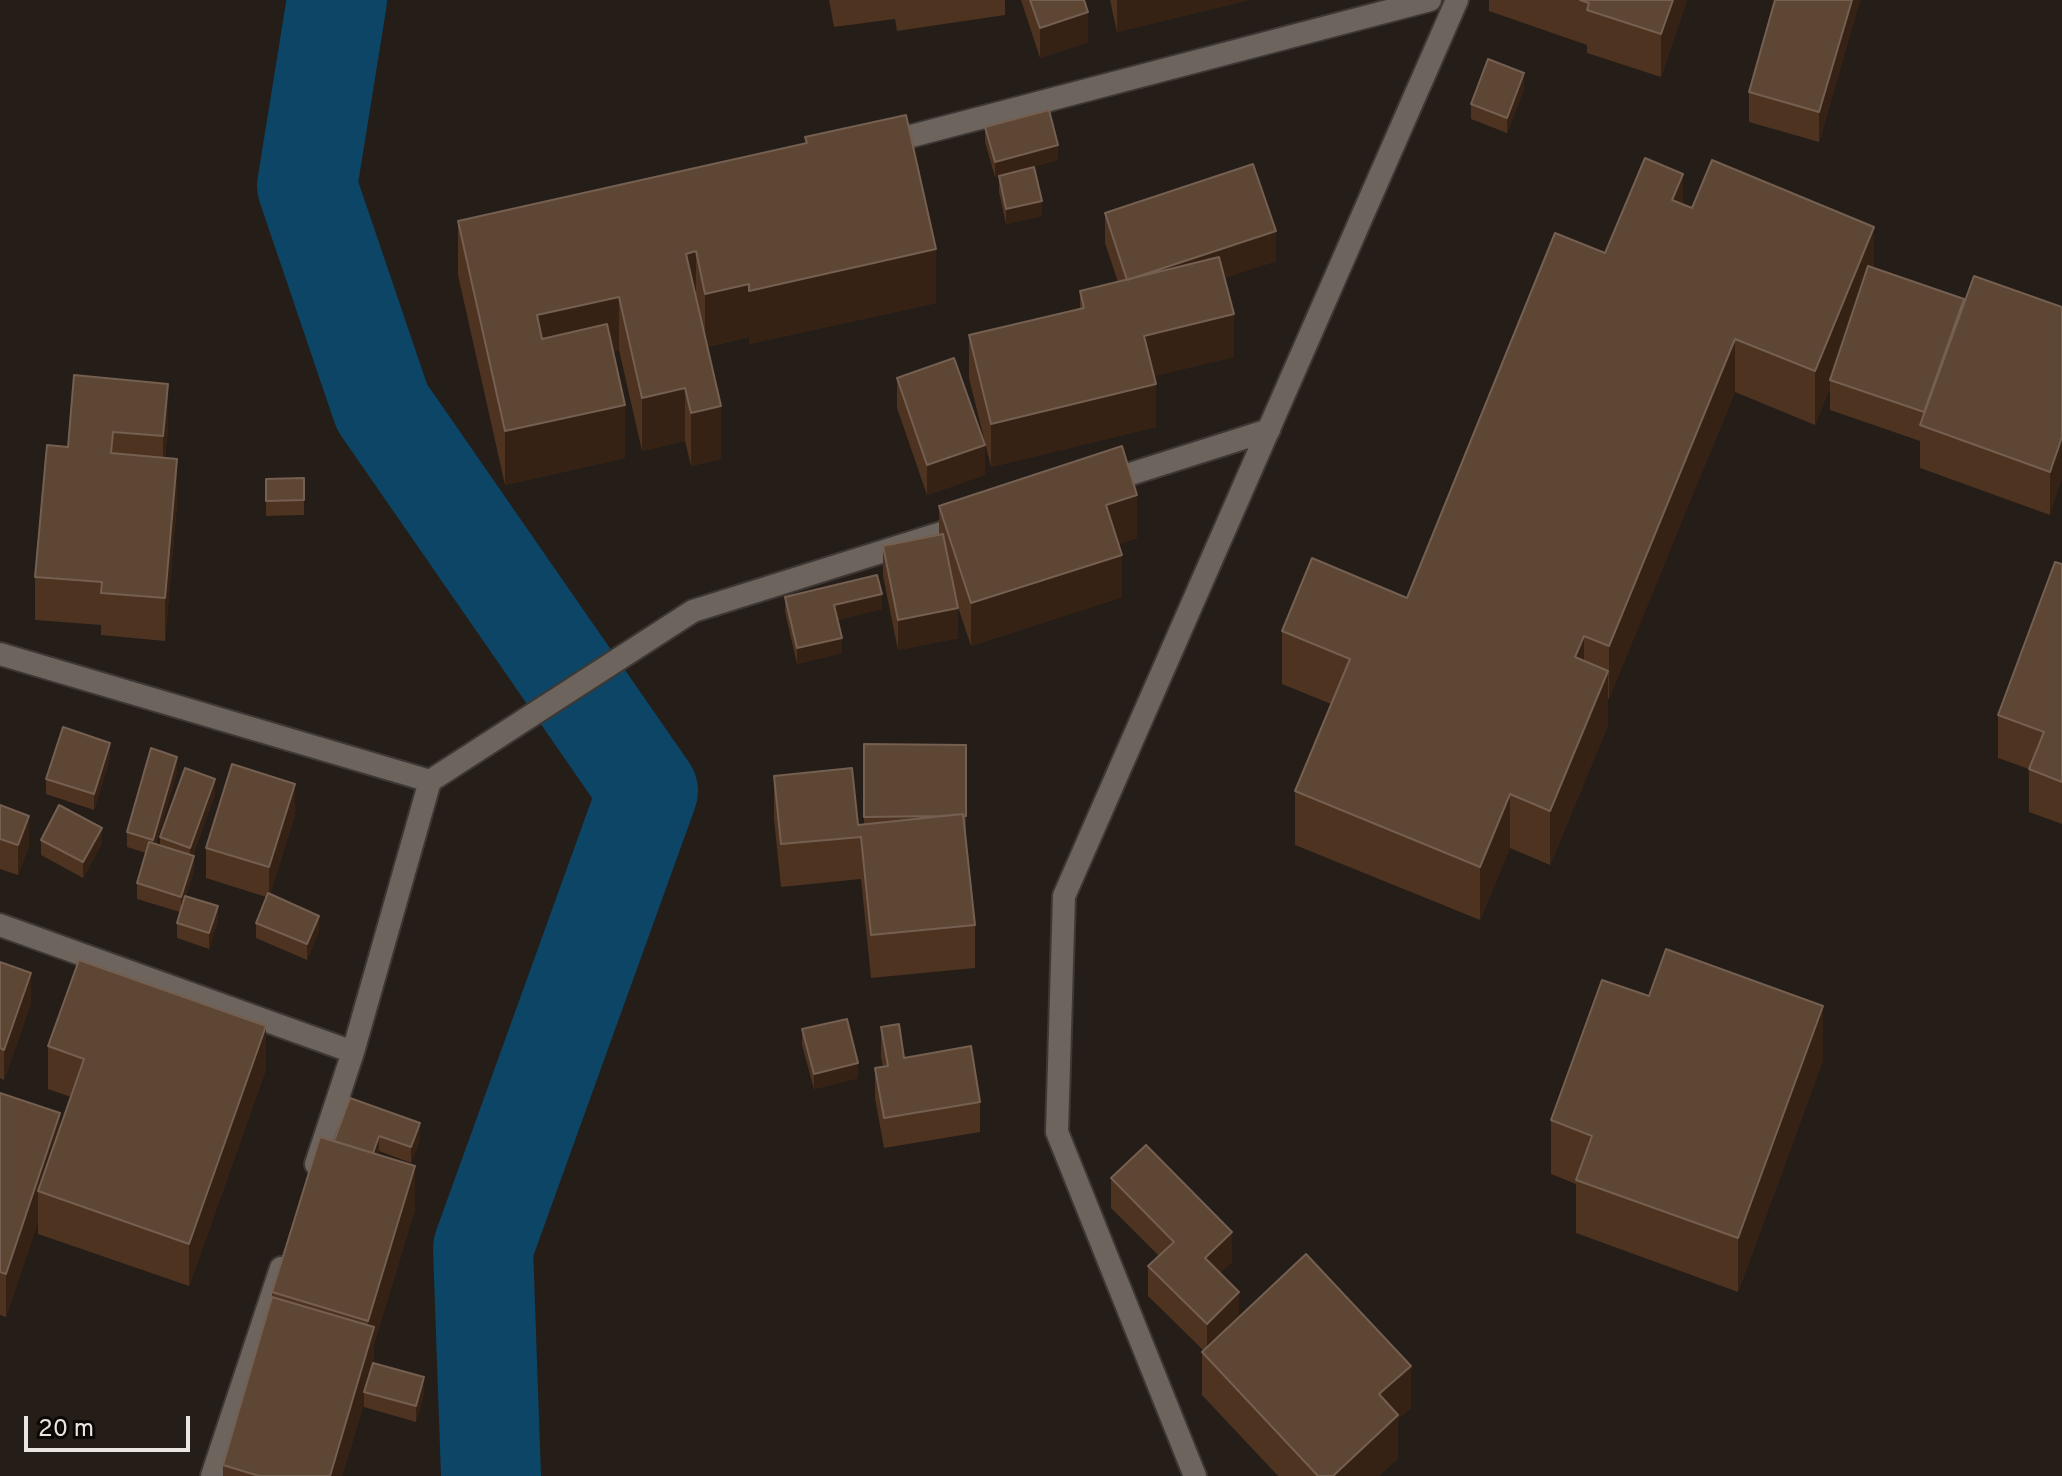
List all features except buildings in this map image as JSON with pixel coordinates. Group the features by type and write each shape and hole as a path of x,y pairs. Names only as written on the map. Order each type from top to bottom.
{"street":[{"path":"861,150 1430,0"},
{"path":"1195,1476 1057,1132 1064,896 1457,0"},
{"path":"1087,487 1269,430"},
{"path":"308,1188 353,1052 430,781 693,611 981,521"},
{"path":"0,654 430,781"},
{"path":"0,925 353,1052"},
{"path":"212,1476 288,1249"}],"waterway":[{"path":"337,0 307,186 382,407 648,791 483,1248 491,1476"}]}
